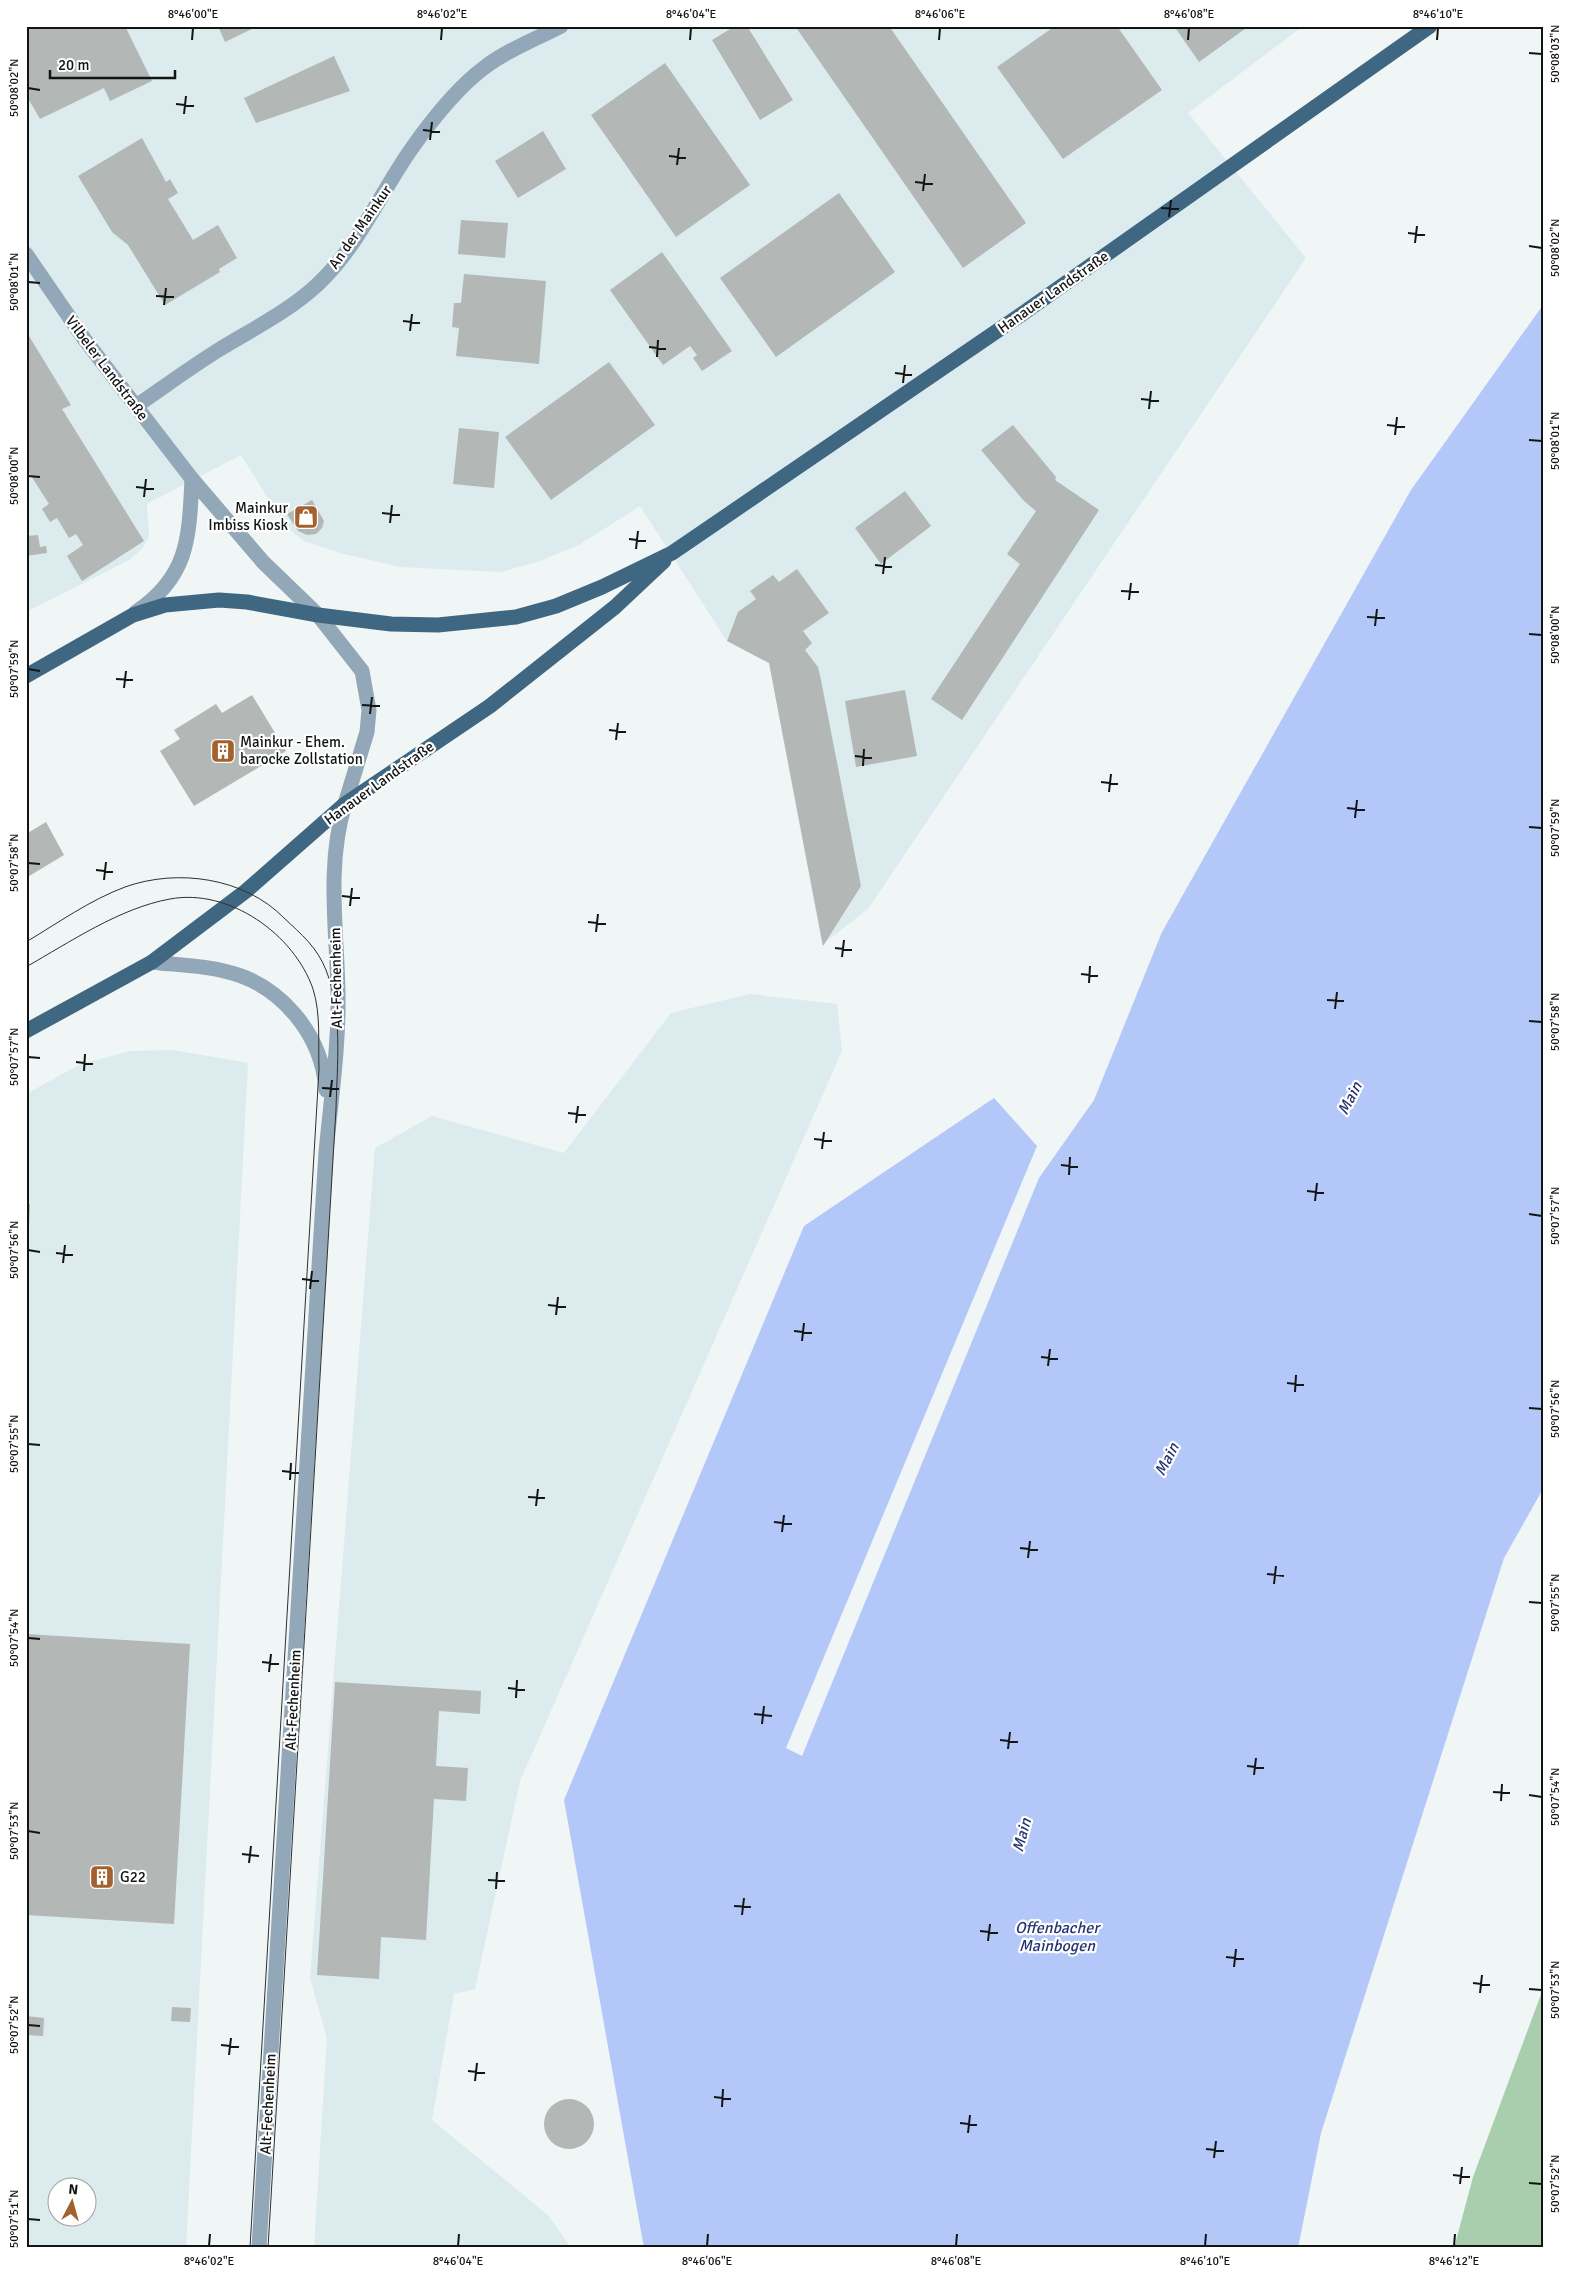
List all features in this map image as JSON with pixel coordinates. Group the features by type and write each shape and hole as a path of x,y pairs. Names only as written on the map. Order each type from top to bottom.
{"main road":[{"name":"Hanauer Landstraße","path":"26,1031 152,962 246,891 345,804 490,706 615,607 672,553 1022,314 1430,26"},
{"name":"Hanauer Landstraße","path":"26,676 133,615 165,606 219,600 247,602 318,615 391,624 438,625 516,617 556,606 672,553"}],"street":[{"name":"An der Mainkur","path":"136,406 219,350 284,311 318,284 346,251 370,217 412,148 456,94 486,66 561,26"},
{"name":"Vilbeler Landstraße","path":"26,254 85,340 192,479"},
{"path":"133,615 154,600 171,580 181,563 190,525 192,479"},
{"path":"192,479 263,562 318,615 362,671 369,710 367,732 345,804"},
{"name":"Alt-Fechenheim","path":"260,2248 326,1152 337,1032 338,994 334,882 338,828 345,804"},
{"name":"Alt-Fechenheim","path":"152,962 224,971 239,976 257,983 295,1014 316,1044 321,1060 326,1095 326,1152"}],"shaded area":[{"path":"26,26 1303,26 1188,113 1306,258 868,909 822,945 769,663 727,641 640,506 579,545 537,562 501,572 400,567 344,554 304,541 286,527 241,455 147,504 149,537 142,549 129,560 26,612"},
{"path":"750,994 837,1004 842,1051 520,1781 475,1989 454,1994 432,2120 548,2215 571,2248 314,2248 327,2038 310,1978 375,1148 432,1116 564,1153 671,1013"},
{"path":"173,1050 248,1063 186,2248 26,2248 26,1094 81,1064 130,1051"}],"green space":[{"path":"1543,1989 1543,2248 1454,2248 1473,2177"}],"water":[{"name":"Offenbacher Mainbogen","path":"1543,305 1543,1489 1504,1558 1321,2133 1298,2248 644,2248 564,1800 804,1226 994,1098 1037,1146 786,1748 802,1756 1039,1178 1094,1100 1162,932 1411,490"}],"building":[{"path":"26,26 125,26 152,81 110,101 104,88 40,119 26,95"},
{"path":"218,26 258,26 225,42"},
{"path":"735,26 747,26 793,100 760,120 712,40"},
{"path":"795,26 889,26 1026,223 963,268"},
{"path":"1055,26 1117,26 1162,90 1063,159 997,67"},
{"path":"1174,26 1249,26 1199,62"},
{"path":"334,56 350,91 256,123 244,98"},
{"path":"665,63 750,185 676,237 591,115"},
{"path":"543,131 566,169 518,198 495,161"},
{"path":"142,138 166,182 170,179 178,193 168,199 193,240 218,225 237,258 219,269 220,272 165,305 128,245 112,232 78,176"},
{"path":"839,193 895,272 776,357 720,278"},
{"path":"461,220 508,223 505,258 458,254"},
{"path":"662,252 732,351 702,371 693,358 697,355 690,346 663,365 610,290"},
{"path":"464,274 546,281 539,364 456,356 459,328 452,327 454,303 461,303"},
{"path":"26,331 71,405 62,409 144,541 82,581 67,556 83,545 76,534 69,538 57,518 50,522 42,509 49,504 26,468"},
{"path":"609,362 655,425 551,500 505,437"},
{"path":"1013,425 1056,477 1055,480 1099,510 962,720 931,699 1020,564 1007,554 1036,511 1024,501 981,450"},
{"path":"459,428 499,432 494,488 453,484"},
{"path":"905,491 931,526 881,564 855,528"},
{"name":"Mainkur Imbiss Kiosk","path":"312,500 324,521 322,528 316,534 307,535 298,531 287,514"},
{"path":"38,535 40,547 46,546 47,553 26,556 26,536"},
{"path":"797,569 829,613 803,631 812,643 805,650 818,667 861,886 823,946 769,663 727,641 738,612 756,599 750,591 773,575 779,582"},
{"path":"905,690 917,756 856,767 845,701"},
{"name":"Mainkur - Ehem. barocke Zollstation","path":"252,695 286,751 194,806 160,751 180,739 174,730 216,704 222,713"},
{"path":"46,822 64,855 26,878 26,834"},
{"path":"26,1204 30,1204 28,1249 26,1249"},
{"path":"26,1634 190,1644 174,1924 26,1915"},
{"path":"335,1682 481,1691 480,1714 439,1711 436,1766 468,1768 466,1801 434,1799 426,1940 381,1937 379,1979 317,1975"},
{"path":"172,2007 191,2008 190,2022 171,2021"},
{"path":"26,2016 44,2018 43,2036 26,2035"},
{"path":"569,2099 579,2101 587,2106 592,2114 594,2124 592,2134 587,2142 579,2147 569,2149 559,2147 551,2142 546,2134 544,2124 546,2114 551,2106 559,2101"}],"tram line":[{"path":"26,942 87,905 125,887 145,881 167,878 210,880 231,886 268,904 302,935 318,954 326,970 335,1004 338,1039 336,1109 268,2248"},
{"path":"26,967 114,918 151,903 192,897 215,901 236,908 256,919 275,933 291,950 304,969 316,999 319,1069 250,2248"}],"place":[{"name":"Mainkur Imbiss Kiosk","path":"306,517"},
{"name":"Mainkur - Ehem. barocke Zollstation","path":"223,751"},
{"name":"G22","path":"102,1877"}],"water label":[{"name":"Main","path":"1349,1098"},
{"name":"Main","path":"1166,1459"},
{"name":"Main","path":"1021,1835"}]}
